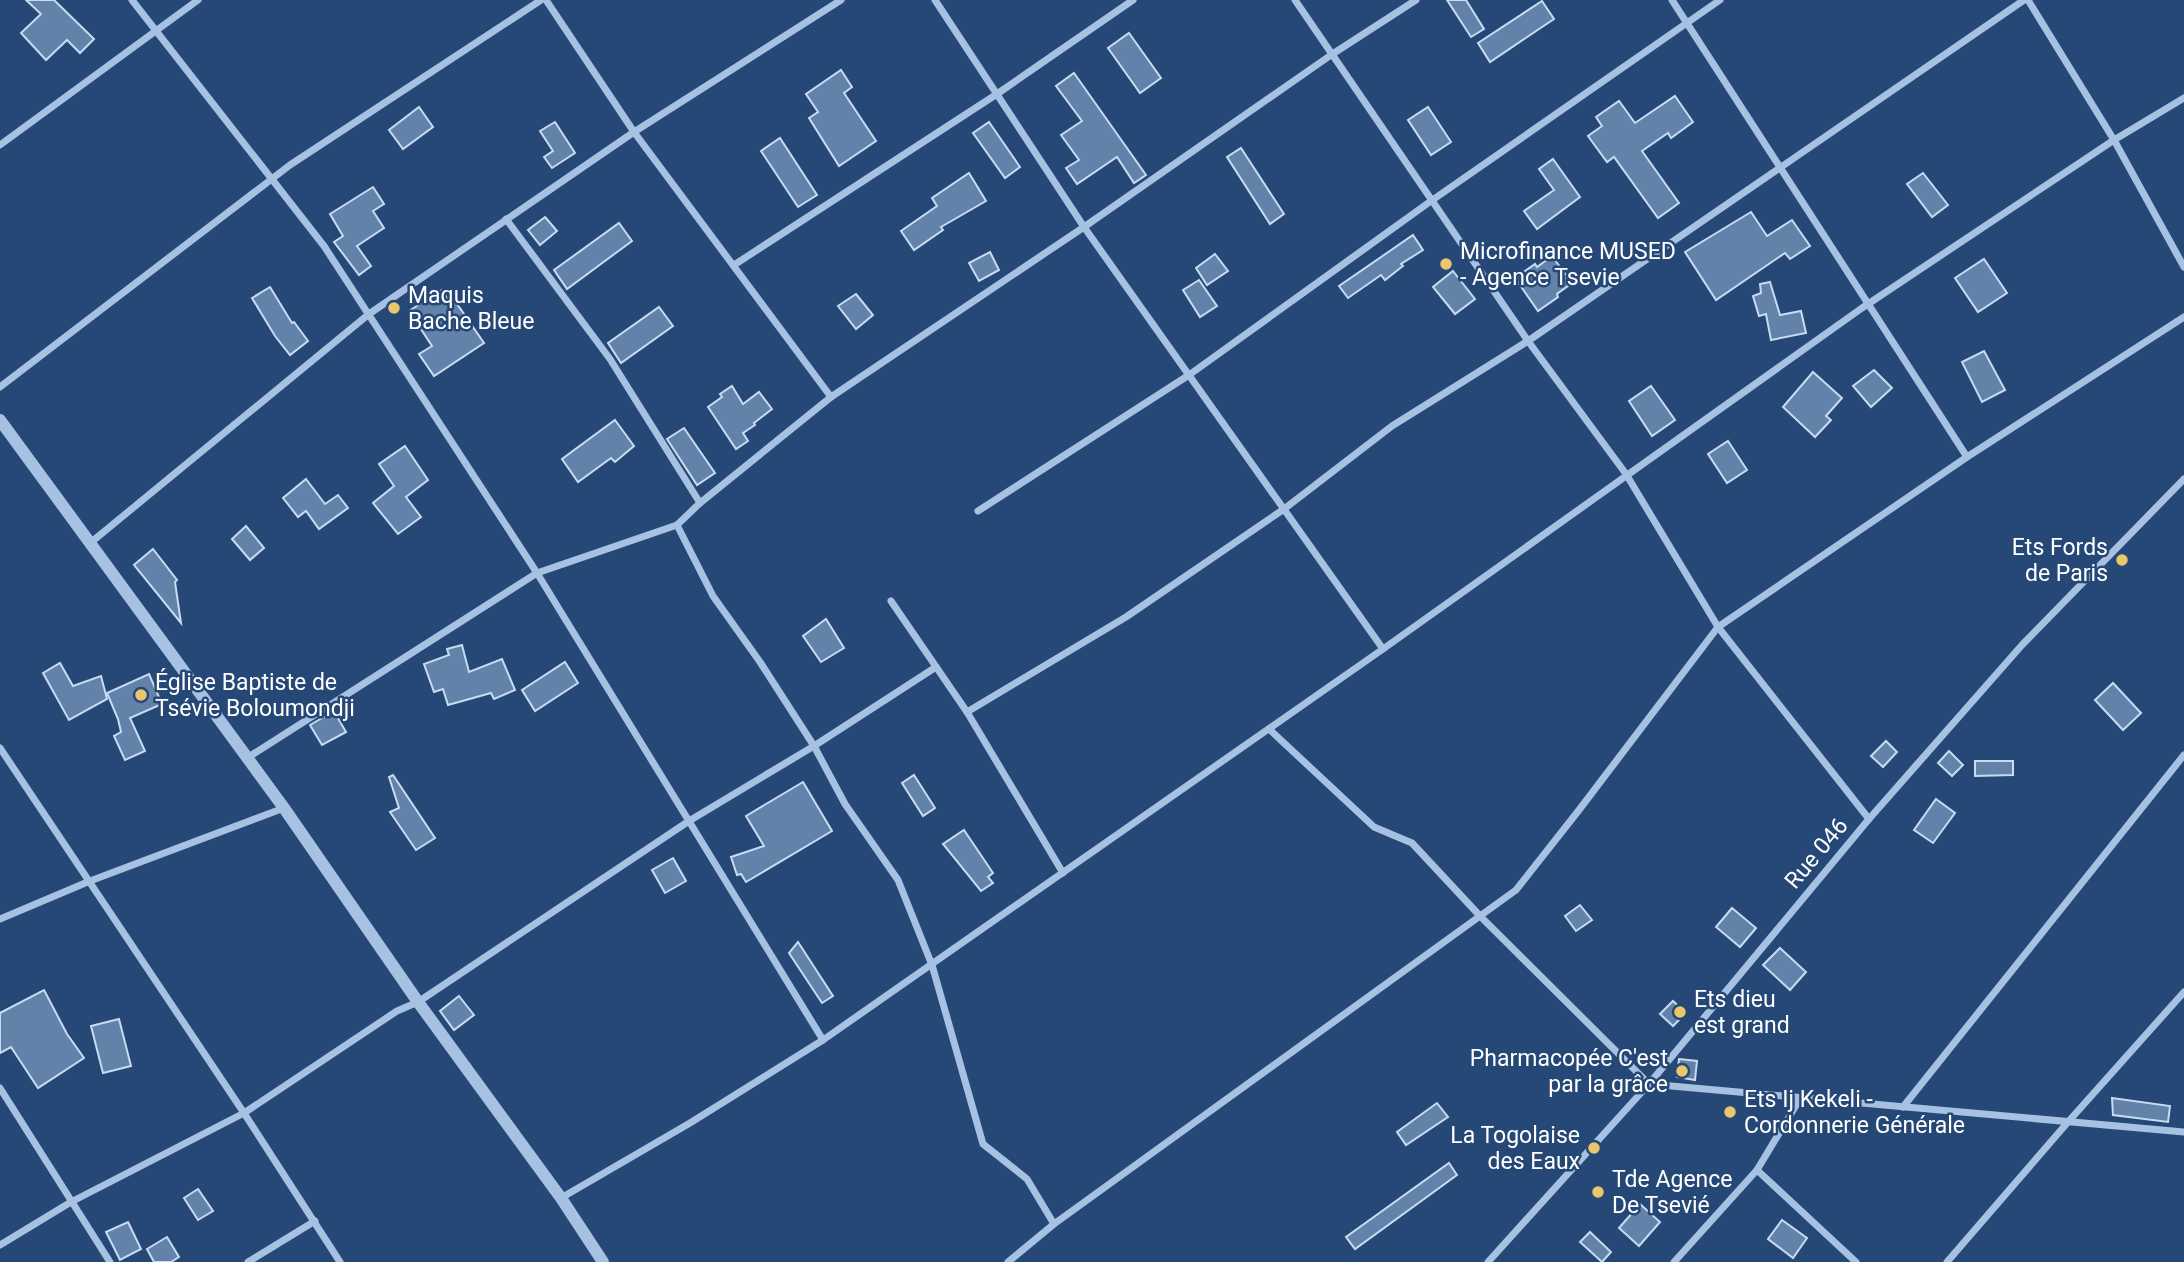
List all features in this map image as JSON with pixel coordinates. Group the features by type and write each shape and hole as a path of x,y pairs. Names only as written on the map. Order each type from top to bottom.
{"street":[{"path":"132,0 324,246 537,573 823,1040"},
{"path":"0,145 198,0"},
{"path":"0,387 272,179 543,0 634,132 831,397"},
{"path":"89,544 369,314 634,132 841,0"},
{"path":"935,0 1084,227 1383,649"},
{"path":"734,265 997,94 1133,0"},
{"path":"1295,0 1528,341 1626,474 1718,627 1869,819"},
{"path":"247,759 537,573 677,525 700,503 831,397 1084,227 1331,55 1416,0"},
{"path":"1672,0 1967,457"},
{"path":"978,511 1189,375 1431,201 1720,0"},
{"path":"967,712 1126,617 1284,509 1392,426 1528,341 2026,0 2114,140 2184,267"},
{"path":"561,1198 690,1124 823,1040 1383,649 1869,304 2114,140 2184,98"},
{"path":"506,219 610,359 700,503"},
{"path":"1008,1262 1054,1224 1516,890 1718,627 1967,457 2184,317"},
{"path":"0,420 284,808 418,1002 561,1198 603,1262"},
{"name":"Rue 046","path":"1488,1262 1650,1084 1869,819 2022,645 2184,479"},
{"path":"677,525 713,596 760,662 814,746 845,804 898,880 932,965 983,1144 1027,1179 1054,1224"},
{"path":"891,601 967,712 1063,873"},
{"path":"0,1245 71,1202 244,1113 397,1011 418,1002 689,821 814,746 936,667"},
{"path":"1269,729 1374,827 1412,843 1480,916 1650,1084 2184,1132"},
{"path":"0,748 244,1113 340,1262"},
{"path":"1903,1107 2184,755"},
{"path":"0,919 90,881 284,808"},
{"path":"1947,1262 2184,992"},
{"path":"0,1088 110,1262"},
{"path":"1674,1262 1757,1170 1801,1097"},
{"path":"1757,1170 1856,1262"},
{"path":"248,1262 315,1222"}],"building":[{"path":"26,0 54,0 94,39 80,53 67,40 46,60 21,33 41,14"},
{"path":"1447,0 1466,0 1484,29 1471,37"},
{"path":"1542,1 1554,19 1490,62 1478,43"},
{"path":"1129,33 1161,78 1140,93 1108,48"},
{"path":"841,70 852,87 844,93 876,141 839,166 809,118 818,112 806,94"},
{"path":"1074,73 1146,175 1134,183 1117,157 1077,184 1066,168 1079,160 1061,135 1082,121 1056,86"},
{"path":"1675,96 1693,122 1671,138 1668,133 1642,151 1679,203 1658,218 1614,157 1607,162 1588,136 1602,126 1596,117 1619,101 1635,123"},
{"path":"419,107 433,127 403,149 389,130"},
{"path":"1428,107 1451,142 1431,155 1408,120"},
{"path":"555,122 575,153 552,168 544,157 553,151 540,131"},
{"path":"989,122 1020,167 1005,178 973,133"},
{"path":"780,138 817,195 798,207 761,151"},
{"path":"1241,148 1284,214 1270,224 1227,157"},
{"path":"1553,159 1580,197 1537,229 1524,211 1554,190 1539,169"},
{"path":"969,173 986,201 941,227 943,230 914,250 901,231 937,206 932,198"},
{"path":"1923,173 1948,205 1932,217 1907,184"},
{"path":"373,187 384,204 373,211 384,228 357,246 371,266 359,275 334,242 343,236 330,214"},
{"path":"1751,212 1767,236 1792,220 1810,246 1790,259 1785,253 1716,300 1685,252"},
{"path":"545,217 557,231 540,245 528,230"},
{"path":"619,223 632,241 567,289 554,270"},
{"path":"1413,235 1423,250 1401,264 1403,266 1385,280 1381,275 1348,298 1339,286"},
{"path":"990,252 999,270 979,281 969,263"},
{"path":"1215,254 1228,271 1207,285 1196,268"},
{"path":"1552,256 1572,283 1538,311 1515,278"},
{"path":"1984,259 2007,293 1978,312 1955,278"},
{"path":"1453,271 1475,299 1455,314 1433,287"},
{"path":"1199,280 1217,306 1200,317 1183,290"},
{"path":"1770,282 1780,315 1801,311 1806,333 1771,340 1766,314 1759,316 1753,296 1761,293 1760,284"},
{"path":"270,287 292,323 294,322 308,341 290,355 252,298"},
{"path":"442,290 451,304 455,301 484,343 434,376 419,354 432,346 409,311"},
{"path":"856,294 873,315 856,329 838,306"},
{"path":"659,307 673,326 621,363 608,343"},
{"path":"1984,351 2005,390 1982,402 1962,362"},
{"path":"1874,370 1892,388 1871,407 1853,386"},
{"path":"1813,372 1842,398 1826,416 1831,420 1815,437 1783,407"},
{"path":"732,386 743,404 759,392 772,409 743,433 748,441 736,449 708,407"},
{"path":"1651,386 1675,420 1652,436 1629,401"},
{"path":"615,420 634,446 615,462 611,458 578,482 562,459"},
{"path":"684,428 715,473 697,485 667,439"},
{"path":"1728,441 1747,470 1727,483 1708,454"},
{"path":"405,446 428,480 406,497 421,517 398,534 373,503 394,486 379,464"},
{"path":"306,479 325,504 338,495 348,508 319,529 306,511 298,517 283,498"},
{"path":"246,526 264,548 250,560 232,539"},
{"path":"153,549 177,580 175,582 181,623 134,565"},
{"path":"826,619 844,648 821,662 803,636"},
{"path":"462,645 469,672 502,659 515,690 494,699 491,693 448,705 443,689 434,692 424,664 449,655 447,649"},
{"path":"565,662 578,683 535,711 522,690"},
{"path":"60,663 73,686 101,676 107,699 69,720 43,673"},
{"path":"149,674 162,704 130,718 145,751 125,760 114,736 121,732 107,693"},
{"path":"2113,683 2141,713 2123,730 2095,700"},
{"path":"334,711 346,732 322,745 310,725"},
{"path":"1886,741 1897,752 1883,767 1871,756"},
{"path":"1949,751 1963,765 1952,776 1938,763"},
{"path":"1975,761 2013,761 2013,775 1975,776"},
{"path":"393,775 435,838 416,850 390,812 399,808 389,777"},
{"path":"914,775 935,808 923,816 902,783"},
{"path":"803,782 832,831 746,882 741,874 737,875 731,857 764,846 746,816"},
{"path":"1936,799 1955,813 1933,843 1914,830"},
{"path":"964,830 993,873 988,877 993,883 981,891 943,844"},
{"path":"673,858 686,881 665,893 652,870"},
{"path":"1580,905 1592,920 1576,931 1565,916"},
{"path":"1732,908 1756,928 1740,947 1716,927"},
{"path":"798,942 833,996 822,1003 789,953"},
{"path":"1780,948 1806,972 1790,990 1763,965"},
{"path":"44,990 67,1034 84,1058 38,1088 11,1047 0,1053 0,1013"},
{"path":"459,996 474,1015 454,1030 440,1011"},
{"path":"1673,1001 1686,1013 1673,1026 1660,1014"},
{"path":"119,1019 131,1066 103,1073 91,1026"},
{"path":"1679,1059 1697,1061 1695,1080 1677,1077"},
{"path":"2112,1098 2170,1106 2168,1122 2113,1115"},
{"path":"1437,1103 1448,1117 1406,1145 1397,1132"},
{"path":"1449,1163 1457,1175 1355,1249 1346,1237"},
{"path":"198,1189 213,1211 198,1220 184,1198"},
{"path":"1640,1204 1660,1222 1639,1246 1619,1228"},
{"path":"1782,1220 1807,1238 1793,1258 1768,1239"},
{"path":"128,1222 141,1249 120,1260 106,1232"},
{"path":"1590,1232 1611,1252 1602,1262 1580,1242"},
{"path":"167,1237 179,1257 171,1262 154,1262 147,1249"}],"place":[{"name":"Microfinance MUSED - Agence Tsevie","path":"1446,264"},
{"name":"Maquis Bache Bleue","path":"394,308"},
{"name":"Ets Fords de Paris","path":"2122,560"},
{"name":"Église Baptiste de Tsévie Boloumondji","path":"141,695"},
{"name":"Ets dieu est grand","path":"1680,1012"},
{"name":"Pharmacopée C'est par la grâce","path":"1682,1071"},
{"name":"Ets Ij Kekeli - Cordonnerie Générale","path":"1730,1112"},
{"name":"La Togolaise des Eaux","path":"1594,1148"},
{"name":"Tde Agence De Tsevié","path":"1598,1192"}]}
